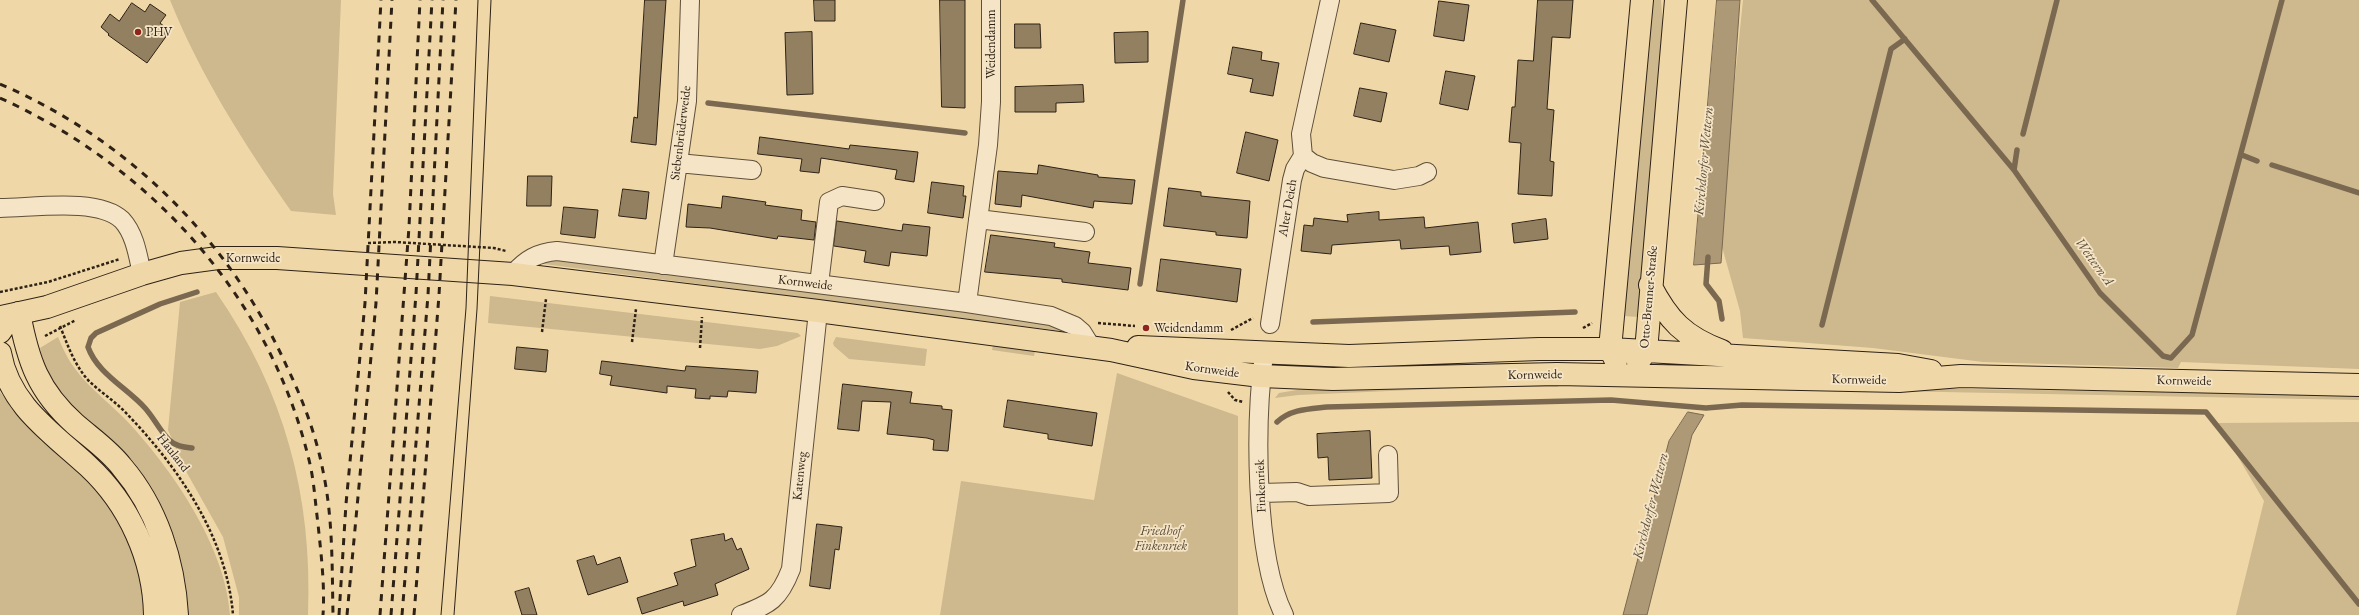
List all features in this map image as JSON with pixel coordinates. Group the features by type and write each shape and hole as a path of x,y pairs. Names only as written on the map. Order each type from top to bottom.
{"main road":[{"path":"1627,375 1616,362 1610,349 1642,0"},
{"name":"Otto-Brenner-Straße","path":"1627,375 1646,351 1650,285 1676,0"},
{"name":"Kornweide","path":"10,315 77,298 142,274 202,260 242,257 513,274 818,311 1102,349 1180,366 1261,376 1333,379 1557,374 1899,381 1961,376 2359,385"},
{"path":"1650,285 1665,312 1677,326 1708,346 1738,357"},
{"path":"0,332 10,315"},
{"path":"10,315 43,388 75,423 123,467 150,508 171,566 178,615"},
{"name":"Kornweide","path":"1102,349 1145,346 1264,354 1384,356 1539,349 1610,349 1898,365 1961,376"},
{"path":"0,353 6,384 44,429 100,478 131,520 149,572 155,615"}],"street":[{"name":"Siebenbrüderweide","path":"663,265 687,101 690,0"},
{"name":"Weidendamm","path":"967,303 989,131 991,0"},
{"path":"1330,0 1301,134 1303,156 1312,163 1324,168 1394,180 1419,176 1427,172"},
{"name":"Alter Deich","path":"1271,316 1292,180 1295,169 1303,156"},
{"path":"678,163 752,170"},
{"path":"819,284 829,202 842,196 875,201"},
{"path":"0,208 77,205 94,207 112,214 122,220 129,231 142,274"},
{"path":"978,219 1085,232"},
{"name":"Kornweide","path":"513,274 526,260 536,255 557,251 819,284 967,303 1051,316 1065,320 1102,349"},
{"name":"Katenweg","path":"741,615 768,604 778,595 791,569 818,311"},
{"name":"Finkenriek","path":"1264,354 1259,401 1261,493 1271,581 1284,615"},
{"path":"1261,493 1297,492 1309,496 1389,493 1388,455"}],"path":[{"path":"362,244 395,242 494,248 506,251"},
{"path":"542,332 546,299"},
{"path":"632,342 636,311"},
{"path":"1228,331 1271,316"},
{"path":"43,338 60,326 80,318"},
{"path":"700,348 702,320"},
{"name":"Hauland","path":"60,326 63,338 79,368 102,393 126,412 168,460 186,487 214,540 222,560 228,583 233,615"},
{"path":"1224,389 1235,400 1259,401"}],"green space":[{"path":"170,0 341,0 333,194 336,215 291,211 224,109 195,55"},
{"path":"1651,0 1661,0 1663,28 1639,317 1623,316"},
{"path":"1743,0 2359,0 2359,369 2181,362 2178,368 1983,362 1873,348 1743,338 1740,311 1719,236"},
{"path":"542,257 1050,320 1069,332 536,263"},
{"path":"216,292 240,329 260,367 276,406 289,446 299,486 305,528 308,571 308,615 239,615 239,597 223,537 187,473 168,430 180,302"},
{"path":"490,296 798,333 801,336 777,346 760,349 488,323"},
{"path":"58,337 64,351 78,373 142,437 177,483 207,535 218,562 226,589 230,615 186,615 165,516 150,485 134,462 59,393 46,370 40,348"},
{"path":"836,337 927,349 925,366 849,359 834,346 833,343"},
{"path":"993,345 1035,351 1034,356 992,350"},
{"name":"Friedhof Finkenriek","path":"1117,373 1238,416 1238,615 940,615 961,481 1094,500"},
{"path":"1481,384 1558,384 1558,387 1481,387 1298,395 1275,398 1279,393 1297,390"},
{"path":"1772,386 2359,395 2359,400 1681,387"},
{"path":"0,392 41,441 83,473 115,512 141,571 145,615 0,615"},
{"path":"2359,422 2359,615 2236,615 2264,501 2218,423"}],"water":[{"path":"1717,0 1740,0 1721,263 1694,265"},
{"path":"1688,412 1704,415 1692,435 1647,615 1623,615 1669,441"}],"building":[{"path":"645,0 666,0 656,145 631,142 634,117 637,118"},
{"path":"814,0 835,0 835,21 815,21"},
{"path":"940,0 965,0 965,108 942,107"},
{"path":"1538,0 1573,0 1570,38 1552,37 1547,109 1554,110 1550,161 1554,162 1552,196 1518,194 1521,143 1509,142 1512,107 1515,107 1518,60 1533,61"},
{"path":"1439,1 1469,5 1464,41 1434,36"},
{"name":"PHV","path":"132,3 145,12 150,4 166,15 160,23 170,31 147,63 108,35 109,34 101,27 110,14 119,21"},
{"path":"1361,23 1396,30 1389,62 1354,54"},
{"path":"1015,24 1040,24 1041,48 1015,48"},
{"path":"812,32 813,94 787,95 785,33"},
{"path":"1148,32 1148,62 1115,63 1114,33"},
{"path":"1233,47 1262,52 1261,60 1279,63 1273,96 1250,92 1253,79 1228,74"},
{"path":"1446,71 1475,76 1468,110 1440,104"},
{"path":"1083,85 1084,102 1056,103 1056,112 1015,112 1015,87"},
{"path":"1360,88 1387,93 1381,122 1354,116"},
{"path":"1246,132 1278,140 1269,181 1237,173"},
{"path":"760,137 849,149 850,145 918,152 914,182 895,179 897,170 821,158 819,173 800,171 802,159 758,154"},
{"path":"1039,165 1098,175 1098,177 1135,180 1132,204 1094,201 1093,208 1022,195 1021,207 995,204 998,171 1037,174"},
{"path":"528,176 552,176 551,206 527,206"},
{"path":"932,182 964,186 963,196 966,196 963,218 928,213"},
{"path":"1169,188 1201,192 1201,196 1250,201 1247,238 1216,235 1216,232 1164,226"},
{"path":"623,189 649,192 646,219 619,216"},
{"path":"723,196 766,202 765,205 802,210 801,220 816,222 814,240 778,236 777,239 710,228 686,227 688,204 721,208"},
{"path":"564,207 598,210 595,238 561,234"},
{"path":"1379,212 1379,220 1424,217 1425,228 1478,222 1481,252 1450,255 1449,246 1401,249 1400,240 1332,245 1331,254 1301,251 1304,225 1313,226 1314,218 1348,222 1347,215"},
{"path":"1546,219 1548,239 1514,243 1512,224"},
{"path":"837,221 902,231 903,224 930,227 927,256 891,252 889,266 864,262 866,251 834,246"},
{"path":"991,235 1055,243 1054,247 1090,252 1088,263 1131,268 1128,290 1062,282 1062,279 985,272"},
{"path":"1161,259 1241,269 1237,302 1157,291"},
{"path":"517,347 548,350 546,372 515,369"},
{"path":"602,361 685,371 686,366 758,371 756,393 728,391 727,397 710,396 710,399 695,398 696,389 667,386 667,393 610,385 612,376 600,374"},
{"path":"843,384 912,392 910,403 942,406 942,409 952,410 948,451 933,450 934,440 927,438 887,434 891,402 862,401 859,431 838,429"},
{"path":"1008,400 1097,413 1092,446 1048,439 1048,434 1004,427"},
{"path":"1370,431 1372,478 1329,480 1328,457 1318,458 1317,434"},
{"path":"817,524 842,527 839,550 835,549 830,589 810,586"},
{"path":"724,534 725,541 732,538 737,550 741,548 749,569 715,584 718,595 684,606 683,601 642,614 637,598 678,585 674,573 696,566 691,540"},
{"path":"594,556 597,565 620,557 628,582 588,595 577,561"},
{"path":"529,588 537,615 522,615 515,592"}],"waterway":[{"path":"1140,284 1183,0"},
{"name":"Wettern A","path":"1872,0 2014,170 2100,293 2163,356 2171,358 2192,335 2282,0"},
{"path":"2023,134 2057,0"},
{"path":"1822,325 1891,49 1905,39"},
{"path":"708,103 965,133"},
{"path":"2014,170 2017,150"},
{"path":"2242,155 2257,161"},
{"path":"2272,165 2359,193"},
{"name":"Kirchdorfer Wettern","path":"1708,257 1706,284 1719,301 1722,319"},
{"path":"192,448 183,447 171,442 145,408 98,365 88,347 91,338 96,333 160,304 197,292"},
{"path":"1313,322 1575,312"},
{"path":"1277,422 1288,414 1294,412 1327,407 1611,400 1706,408 1742,405 2206,412 2359,604"}],"tram line":[{"path":"441,615 466,308 478,0"},
{"path":"454,615 477,309 491,0"}],"railway":[{"path":"339,615 346,504 365,303 381,0"},
{"path":"347,615 376,303 392,0"},
{"path":"380,615 409,227 420,0"},
{"path":"391,615 416,294 432,0"},
{"path":"402,615 428,295 443,0"},
{"path":"414,615 439,295 456,0"},
{"path":"0,84 47,107 91,134 132,164 170,198 205,236 236,277 264,321 298,392 313,431 320,458 329,507 333,615"},
{"path":"0,98 55,126 106,160 153,199 195,242 233,290 264,342 289,397 308,456 313,481 321,558 323,615"}],"place":[{"name":"PHV","path":"138,32"},
{"name":"Weidendamm","path":"1146,328"}]}
